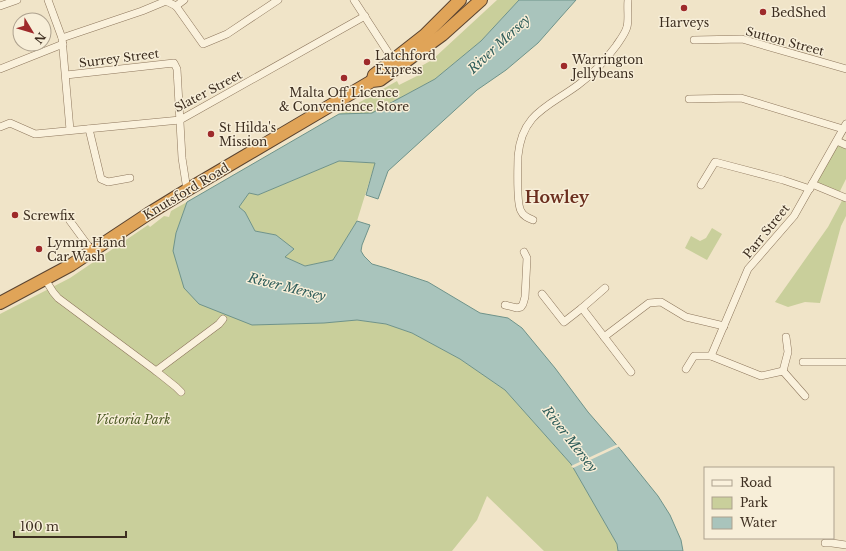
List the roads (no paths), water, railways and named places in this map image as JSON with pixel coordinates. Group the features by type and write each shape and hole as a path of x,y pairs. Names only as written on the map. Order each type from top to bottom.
{"highway":[{"name":"Knutsford Road","path":"372,81 374,75 425,35 460,0"},
{"name":"Knutsford Road","path":"0,303 71,265 187,190 372,81 380,80 442,35 480,0"}],"street":[{"path":"0,6 17,0"},
{"path":"48,0 63,41 70,130"},
{"path":"176,6 184,0"},
{"path":"0,69 63,41 166,2 176,6 203,44 227,34 278,0"},
{"path":"354,0 393,60"},
{"path":"533,220 522,213 518,204 518,156 524,132 528,124 538,112 590,76 611,52 627,26 628,0"},
{"name":"Slater Street","path":"0,127 10,123 35,134 180,120 365,16"},
{"name":"Sutton Street","path":"694,40 742,39 846,69"},
{"name":"Surrey Street","path":"66,75 174,63 177,69 180,120"},
{"path":"689,99 741,98 845,127"},
{"path":"180,120 187,190"},
{"name":"Parr Street","path":"711,356 748,269 794,216 845,127"},
{"path":"89,129 101,179 108,182 130,178"},
{"path":"837,141 846,145"},
{"path":"701,185 715,162 811,187 846,198"},
{"path":"70,221 92,252"},
{"path":"505,304 517,308 521,307 523,304 525,297 527,258 524,252"},
{"path":"46,279 58,298 156,371 181,392"},
{"path":"542,294 564,322 605,288"},
{"path":"604,337 649,303 661,302 686,317 724,326"},
{"path":"582,308 631,372"},
{"path":"156,371 223,319"},
{"path":"783,371 788,352 786,337"},
{"path":"686,369 694,356 711,356 761,376 783,371"},
{"path":"803,362 846,362"},
{"path":"783,371 805,396"},
{"path":"826,543 846,545"}],"water":[{"name":"River Mersey","path":"519,0 576,0 538,43 506,70 477,90 388,171 378,199 366,195 375,163 339,161 258,195 249,193 239,207 245,212 255,231 276,235 294,249 285,257 305,266 333,260 357,221 370,225 361,251 372,264 428,282 480,313 508,318 522,328 555,368 588,412 658,496 670,515 681,540 683,551 618,551 617,544 571,464 505,390 460,359 412,333 386,324 357,320 324,323 252,325 199,304 184,288 173,251 176,233 187,202 339,114 372,113 435,79 481,41"}],"place":[{"name":"Harveys","path":"684,8"},
{"name":"BedShed","path":"763,12"},
{"name":"Latchford Express","path":"367,62"},
{"name":"Warrington Jellybeans","path":"564,66"},
{"name":"Malta Off Licence & Convenience Store","path":"344,78"},
{"name":"St Hilda's Mission","path":"211,134"},
{"name":"Screwfix","path":"15,215"},
{"name":"Lymm Hand Car Wash","path":"39,249"}],"district":[{"name":"Howley","path":"557,197"}],"park label":[{"name":"Victoria Park","path":"133,419"}]}
